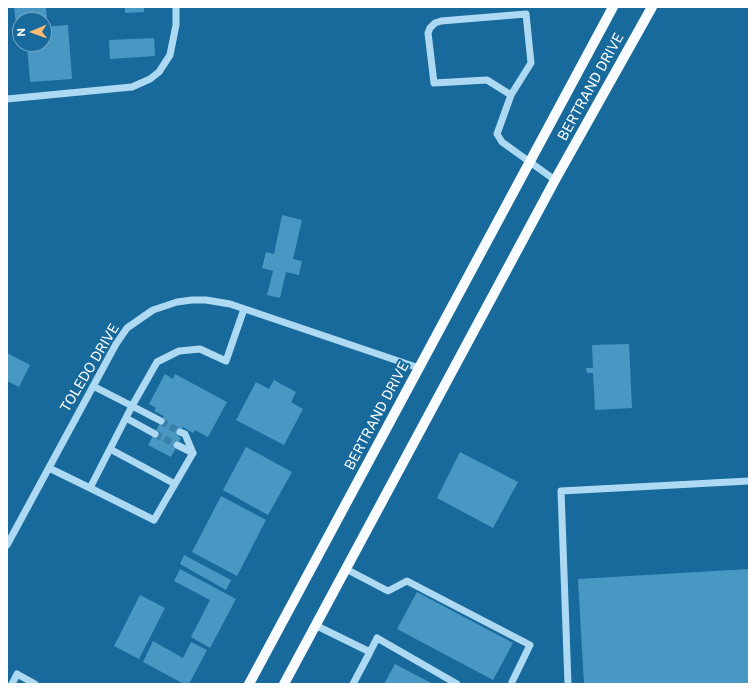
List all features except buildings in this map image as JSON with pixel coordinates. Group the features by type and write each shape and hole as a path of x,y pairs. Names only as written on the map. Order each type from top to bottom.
{"main road":[{"name":"BERTRAND DRIVE","path":"249,684 613,7"},
{"name":"BERTRAND DRIVE","path":"284,684 555,180 652,7"}],"street":[{"path":"7,99 132,87 150,79 159,72 165,64 173,45 176,7"},
{"path":"512,95 487,80 434,83 428,33 430,28 435,23 441,22 526,14 531,63 512,95 497,134 502,142 555,180"},
{"name":"TOLEDO DRIVE","path":"7,546 105,362 127,328 153,310 170,304 192,300 212,301 244,309 419,368"},
{"path":"90,488 132,406 157,362 179,351 200,350 226,361 244,309"},
{"path":"93,386 161,421"},
{"path":"126,418 155,434"},
{"path":"180,432 185,434 193,453"},
{"path":"177,445 193,453"},
{"path":"110,449 174,484"},
{"path":"49,468 154,520 193,453"},
{"path":"568,684 561,492 749,481"},
{"path":"346,569 388,592 407,581 530,644 512,682"},
{"path":"315,625 370,652"},
{"path":"353,684 377,638 457,684"},
{"path":"12,684 17,674 35,684"}],"tunnel":[{"path":"161,421 180,432"},
{"path":"155,434 177,445"}]}
